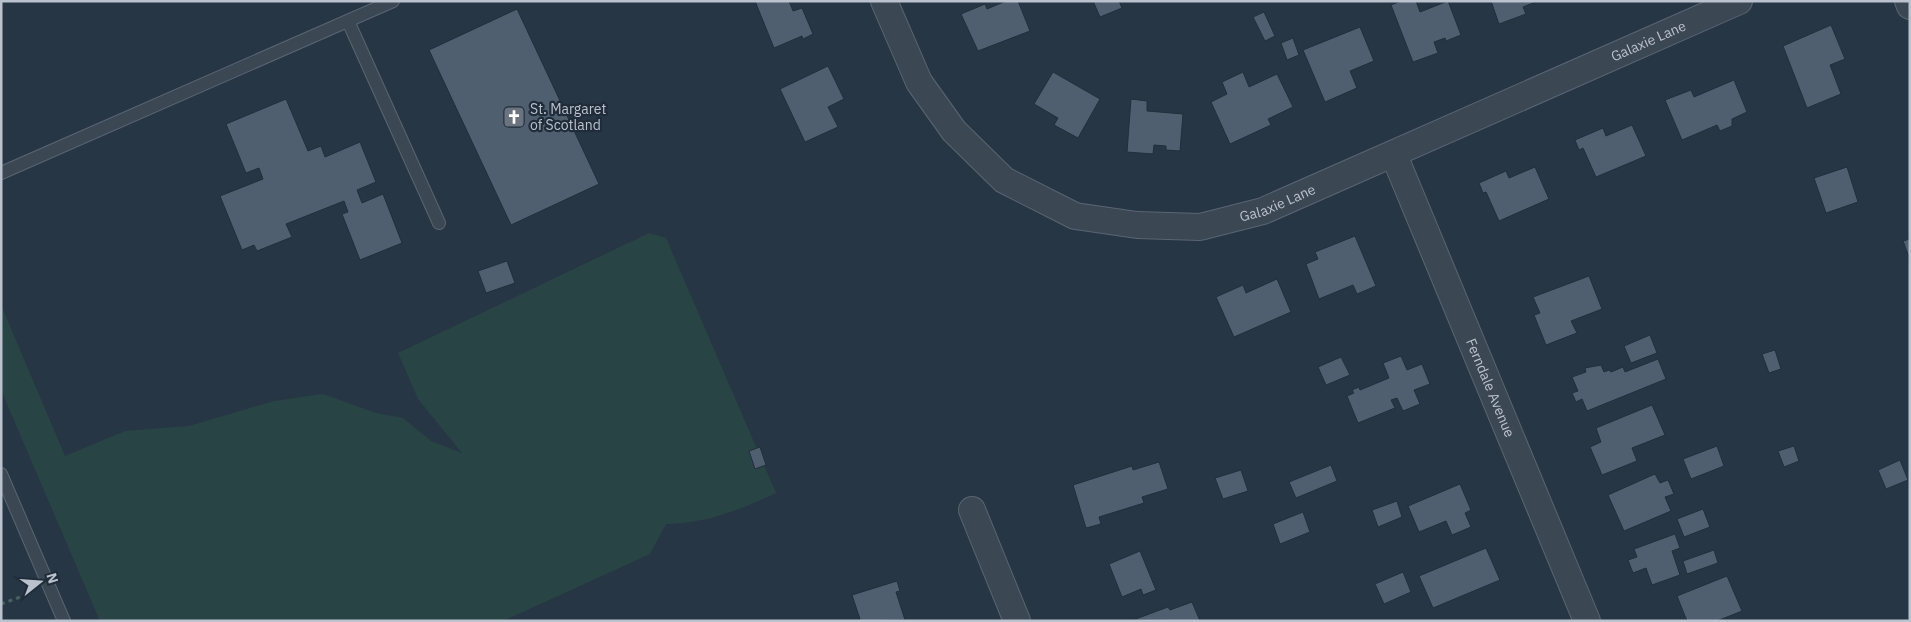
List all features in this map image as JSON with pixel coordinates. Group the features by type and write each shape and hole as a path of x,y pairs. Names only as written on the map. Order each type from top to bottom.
{"street":[{"name":"Galaxie Lane","path":"884,1 919,82 954,131 1004,180 1075,216 1137,225 1200,227 1264,211 1739,1"},
{"path":"1908,1 1910,6"},
{"name":"Ferndale Avenue","path":"1394,155 1587,621"},
{"path":"972,510 1017,621"}],"lane":[{"path":"1,173 393,1"},
{"path":"348,21 438,223"},
{"path":"1,474 64,621"}],"path":[{"path":"1,604 49,585"}],"green space":[{"path":"649,233 666,238 776,493 749,505 710,518 666,524 650,554 503,621 100,621 1,390 1,305 65,456 125,431 189,426 274,401 323,394 376,413 403,418 431,441 462,453 418,399 398,353"}],"building":[{"path":"755,1 789,1 793,11 802,8 813,34 803,39 802,36 774,48"},
{"path":"1006,1 1018,1 1030,31 978,51 961,14 985,4 987,9"},
{"path":"1093,1 1119,1 1122,8 1100,17"},
{"path":"1401,1 1416,1 1420,12 1448,1 1461,35 1446,41 1445,38 1434,42 1438,53 1413,62 1391,5"},
{"path":"1491,1 1538,1 1523,7 1526,14 1499,24"},
{"name":"St. Margaret of Scotland","path":"517,9 599,184 511,225 429,50"},
{"path":"1264,12 1275,36 1265,41 1253,17"},
{"path":"1831,25 1845,59 1830,65 1841,94 1807,108 1783,46"},
{"path":"1360,27 1374,61 1350,71 1357,88 1325,102 1303,50"},
{"path":"1293,38 1299,55 1287,60 1281,43"},
{"path":"828,66 844,99 828,107 838,127 805,142 780,89"},
{"path":"1053,72 1100,99 1078,138 1054,125 1058,118 1034,104"},
{"path":"1243,72 1249,87 1277,74 1293,107 1268,119 1271,125 1230,144 1211,102 1227,94 1222,82"},
{"path":"1734,80 1747,112 1732,119 1732,126 1720,131 1717,125 1682,140 1665,100 1691,90 1694,97"},
{"path":"286,99 308,151 321,146 325,157 360,142 376,182 357,190 362,203 383,194 402,243 360,260 342,214 348,212 344,201 286,224 292,237 257,251 254,245 242,250 220,196 263,179 259,168 246,173 226,124"},
{"path":"1131,99 1147,101 1147,111 1183,114 1180,151 1166,150 1166,146 1154,145 1153,154 1127,152"},
{"path":"1632,125 1646,156 1596,177 1583,148 1579,150 1575,140 1603,128 1606,136"},
{"path":"1535,167 1549,199 1499,221 1486,192 1483,193 1479,183 1506,171 1509,178"},
{"path":"1847,167 1858,202 1826,213 1814,178"},
{"path":"1355,236 1376,286 1357,294 1353,285 1319,299 1306,264 1318,259 1315,252"},
{"path":"1910,239 1910,260 1903,241"},
{"path":"507,261 515,283 486,293 478,271"},
{"path":"1589,276 1602,309 1571,321 1577,333 1546,345 1534,315 1540,313 1533,297"},
{"path":"1277,279 1291,312 1234,337 1216,297 1243,285 1246,293"},
{"path":"1650,335 1657,353 1631,363 1624,346"},
{"path":"1775,350 1781,369 1769,373 1762,354"},
{"path":"1401,356 1407,370 1422,364 1430,384 1414,390 1420,404 1403,411 1397,398 1391,400 1395,408 1358,423 1347,396 1354,393 1352,390 1359,387 1360,390 1389,378 1383,363"},
{"path":"1341,357 1350,375 1326,385 1318,367"},
{"path":"1658,359 1666,379 1587,411 1582,399 1576,402 1572,393 1578,391 1572,377 1586,372 1585,368 1601,365 1604,372 1609,370 1611,372 1623,367 1625,372"},
{"path":"1652,405 1665,435 1632,448 1637,461 1602,475 1590,447 1601,442 1596,428"},
{"path":"1717,446 1724,466 1691,479 1683,459"},
{"path":"1794,446 1799,461 1784,467 1778,451"},
{"path":"760,447 766,465 755,469 749,451"},
{"path":"1900,460 1908,480 1886,489 1878,470"},
{"path":"1159,462 1168,489 1142,497 1144,503 1099,517 1101,524 1086,528 1073,485 1132,466 1133,470"},
{"path":"1331,465 1337,481 1296,498 1289,482"},
{"path":"1241,470 1248,491 1223,499 1215,478"},
{"path":"1655,474 1660,483 1668,480 1674,494 1665,497 1671,511 1624,531 1608,495"},
{"path":"1460,484 1471,510 1465,513 1471,527 1452,535 1446,521 1419,532 1408,506"},
{"path":"1397,501 1402,517 1378,527 1372,510"},
{"path":"1703,509 1710,527 1684,537 1677,519"},
{"path":"1303,512 1310,532 1280,544 1273,524"},
{"path":"1675,534 1680,548 1672,551 1680,575 1652,585 1646,568 1633,573 1628,560 1637,557 1634,549"},
{"path":"1486,548 1500,580 1433,608 1419,576"},
{"path":"1714,550 1718,563 1687,574 1683,561"},
{"path":"1140,551 1156,590 1143,595 1141,589 1122,597 1109,564"},
{"path":"1403,572 1411,592 1384,604 1375,584"},
{"path":"1727,576 1742,611 1717,621 1687,621 1677,596"},
{"path":"897,581 900,591 896,592 905,620 856,621 860,619 852,595"},
{"path":"1192,602 1200,621 1133,620 1168,607 1170,610"}],"place":[{"name":"St. Margaret of Scotland","path":"514,117"}]}
